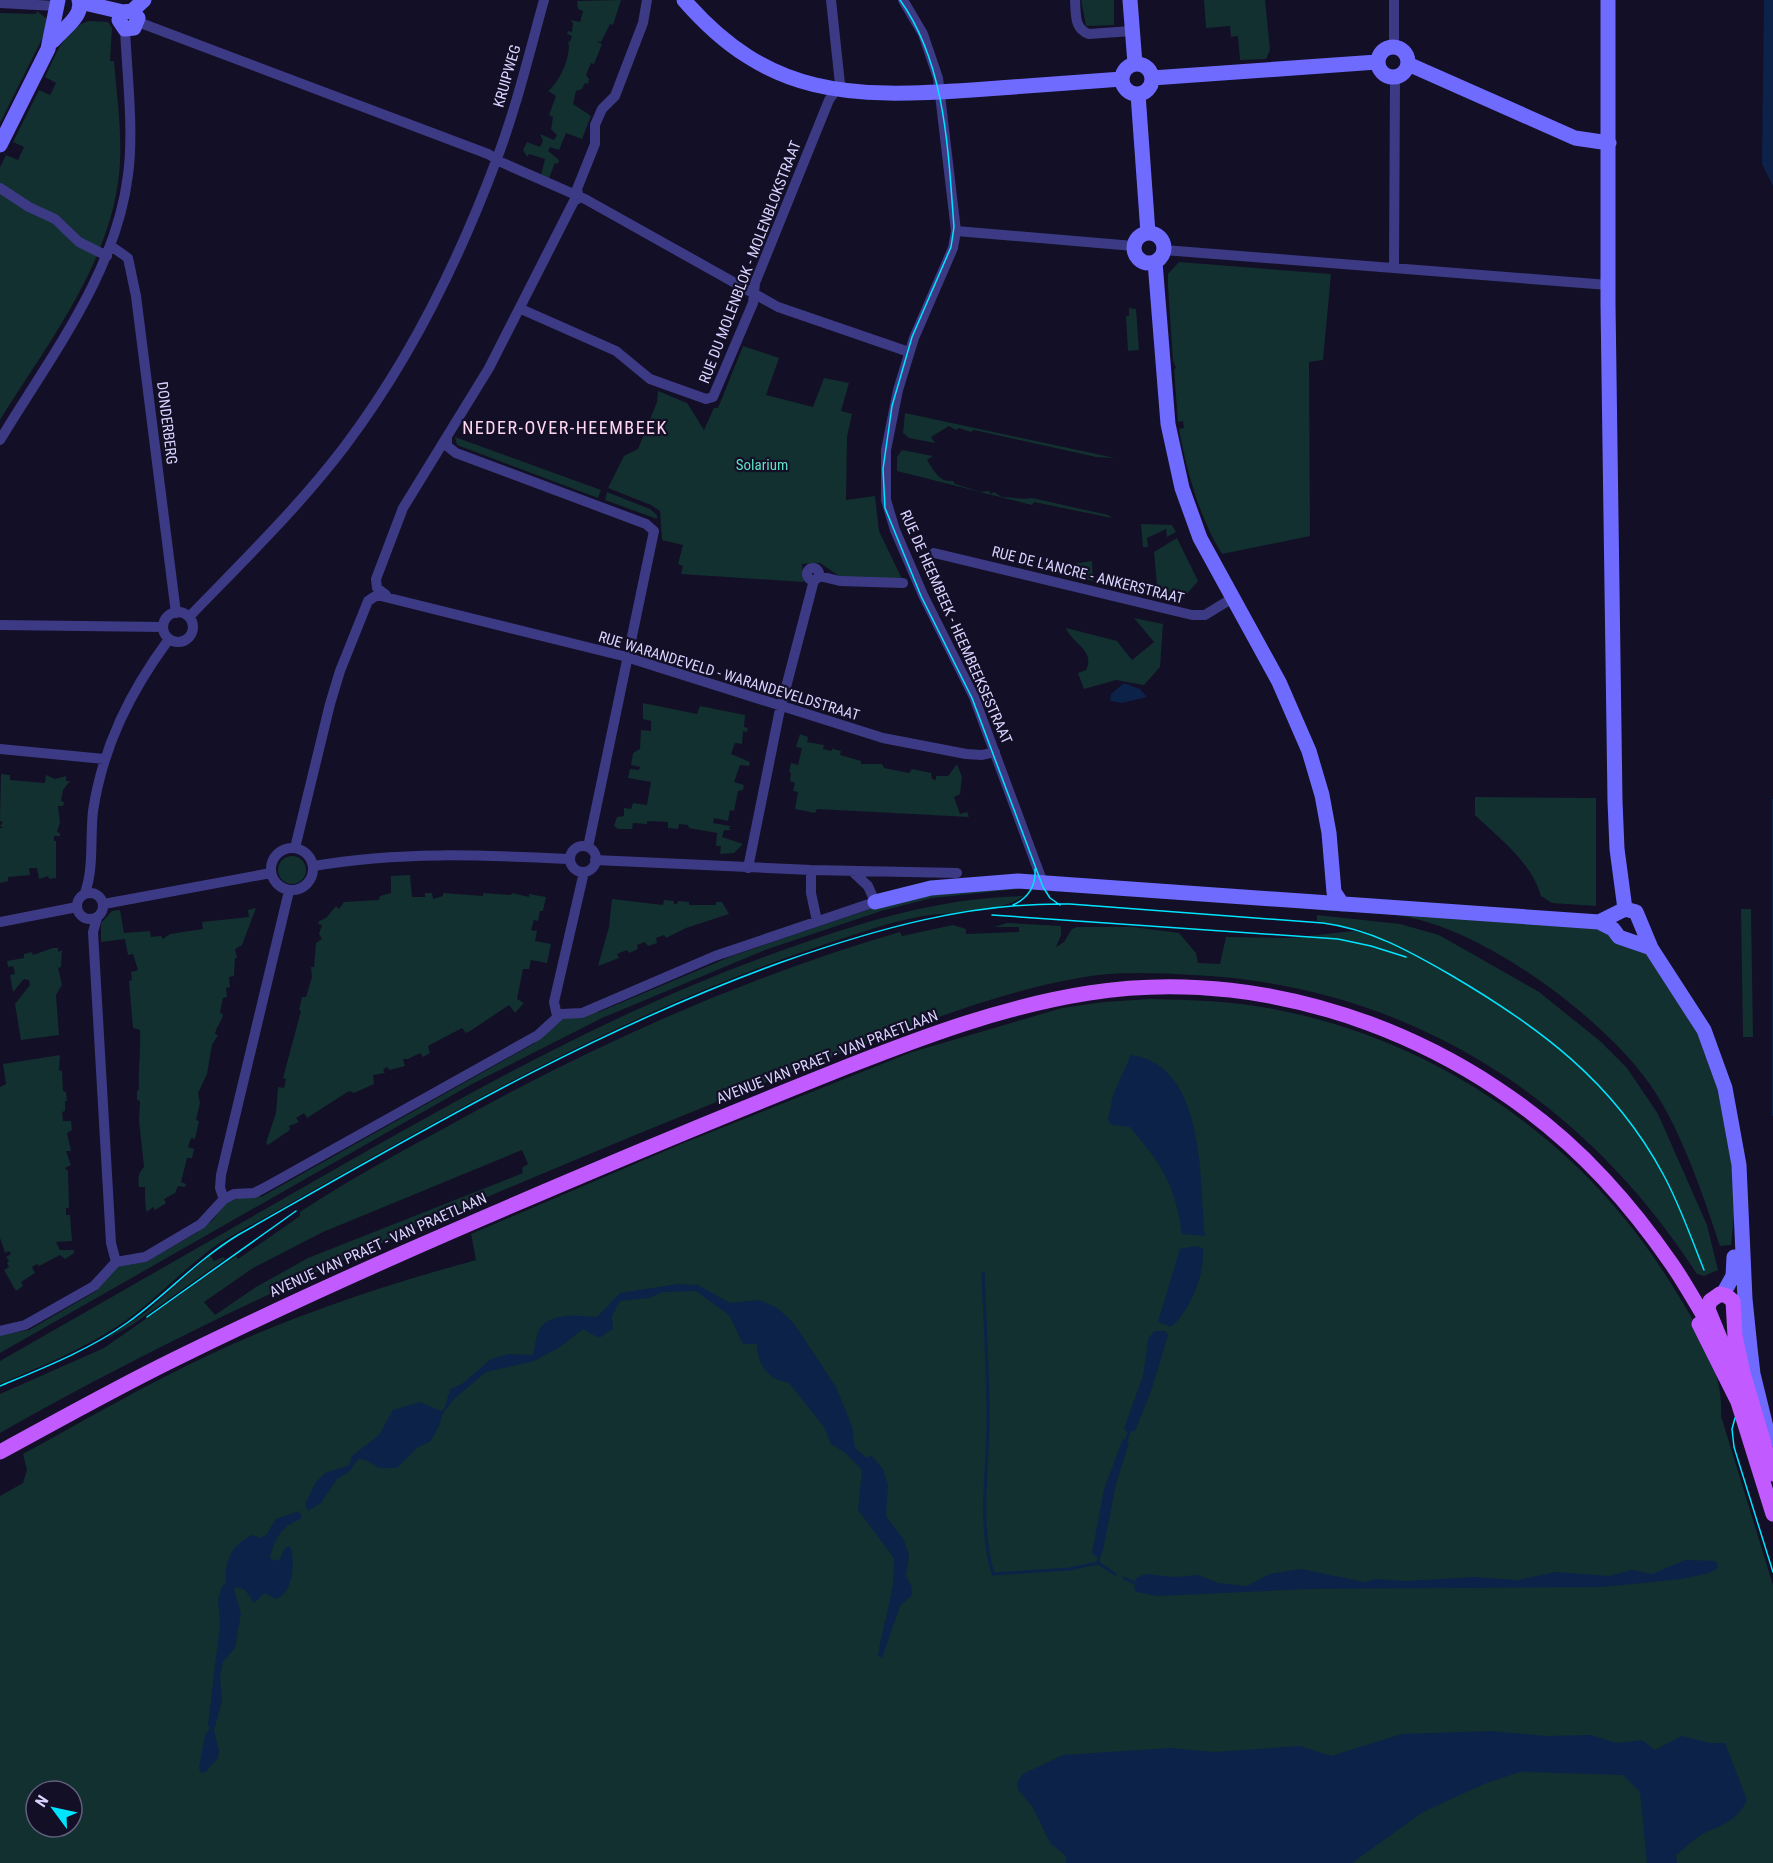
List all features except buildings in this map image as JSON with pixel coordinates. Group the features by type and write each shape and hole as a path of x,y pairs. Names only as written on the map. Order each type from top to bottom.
{"main road":[{"name":"AVENUE VAN PRAET - VAN PRAETLAAN","path":"0,1452 168,1362 253,1321 479,1220 662,1142 905,1044 1020,1008 1106,991 1192,988 1262,996 1330,1011 1397,1034 1453,1062 1527,1109 1602,1178 1654,1241 1727,1337"},
{"name":"AVENUE VAN PRAET - VAN PRAETLAAN","path":"1654,1241 1672,1257 1694,1287 1718,1296"},
{"name":"AVENUE VAN PRAET - VAN PRAETLAAN","path":"1654,1241 1738,1402 1773,1514"},
{"path":"1738,1402 1727,1337 1733,1301 1718,1296 1708,1309 1727,1337 1773,1474"}],"street":[{"name":"KRUIPWEG","path":"189,617 289,516 360,425 434,302 496,160 544,0"},
{"path":"579,198 577,189 595,144 595,125 602,109 615,96 643,23 647,0"},
{"path":"684,0 710,29 748,58 780,75 836,91 868,94 940,92 1122,79"},
{"name":"RUE DU MOLENBLOK - MOLENBLOKSTRAAT","path":"521,309 616,351 654,381 705,399 713,397 753,303 755,283 829,100 841,80 831,0"},
{"name":"RUE DE HEEMBEEK - HEEMBEEKSESTRAAT","path":"903,0 923,34 940,92 956,231 951,253 909,352 888,439 885,470 887,507 928,606 969,685 1043,883"},
{"path":"1075,0 1078,25 1083,31 1089,34 1132,31"},
{"path":"1130,0 1135,64"},
{"path":"1394,0 1394,46"},
{"path":"1608,0 1608,285 1617,849 1613,919 1619,936 1651,948"},
{"path":"0,3 56,7"},
{"path":"56,7 61,20 77,9 130,15 315,90 343,98 496,160 579,198 794,314 909,352"},
{"path":"48,48 56,7"},
{"path":"0,145 48,48 77,9"},
{"path":"0,440 67,330 109,251 124,202 130,158 130,15"},
{"path":"1394,46 1403,50 1408,64 1405,71 1395,77 1381,72 1377,62 1382,51 1394,46"},
{"path":"1152,78 1377,62"},
{"path":"1135,64 1146,67 1152,78 1149,87 1138,94 1128,91 1122,79 1124,70 1135,64"},
{"path":"1408,64 1575,138 1609,143"},
{"path":"1394,268 1395,77"},
{"path":"1138,94 1148,233"},
{"path":"0,188 29,207 55,219 79,242 109,251"},
{"path":"386,595 377,588 376,579 399,517 521,309 574,201 579,198"},
{"path":"956,231 1134,246"},
{"path":"1342,904 1334,892 1328,824 1309,751 1279,682 1186,529 1161,447 1156,412 1155,258 1159,237 1148,233 1138,238 1134,246 1136,256 1155,258 1394,268 1608,285"},
{"name":"DONDERBERG","path":"109,251 128,258 136,296 176,612"},
{"path":"447,438 447,446 456,453 652,528 654,537 588,847"},
{"name":"RUE DE L'ANCRE - ANKERSTRAAT","path":"933,553 1192,615 1204,615 1228,601"},
{"path":"748,868 780,707 816,578 903,583"},
{"path":"295,848 340,671 368,601 374,596 386,595"},
{"name":"RUE WARANDEVELD - WARANDEVELDSTRAAT","path":"386,595 628,658 895,741 978,755 995,752"},
{"path":"1228,601 1272,688 1300,754 1315,805 1323,856 1323,903"},
{"path":"163,627 168,616 176,612 189,617 193,629 189,637 182,642 169,639"},
{"path":"0,625 163,627"},
{"path":"163,627 169,639"},
{"path":"90,893 93,810 104,759 128,701 169,639"},
{"path":"0,749 104,759"},
{"path":"588,847 593,851 595,860 590,869 584,872 574,868 570,859 576,848 588,847"},
{"path":"295,848 309,856 314,866 309,882 300,890 289,891 279,887 271,873 272,863 285,849 295,848"},
{"path":"314,866 376,857 432,854 570,859"},
{"path":"595,860 748,868 957,873"},
{"path":"811,870 811,894 817,921"},
{"path":"852,871 868,886 875,902"},
{"path":"557,1016 554,1002 584,872"},
{"path":"90,893 104,904 271,873"},
{"path":"0,1331 25,1325 94,1286 116,1262 140,1258 204,1222 224,1199 260,1190 538,1035 557,1016 582,1013 715,956 875,902 955,885 1002,881 1323,903 1613,919 1636,912 1640,916 1641,928 1651,948 1691,1007 1717,1061 1734,1130 1740,1188 1745,1299 1753,1374 1768,1435 1765,1446"},
{"path":"224,1199 220,1188 221,1174 289,891"},
{"path":"77,907 80,897 90,893"},
{"path":"91,918 103,910 104,904"},
{"path":"0,922 77,907 91,918 111,1244 116,1262"},
{"path":"1629,939 1639,933 1641,928"},
{"path":"1718,1296 1733,1276 1740,1188"},
{"path":"1727,1337 1745,1299"}],"green space":[{"path":"621,0 613,25 610,24 601,42 596,41 602,44 594,64 591,63 586,75 589,79 588,84 585,83 582,89 576,91 573,104 591,116 582,139 566,133 559,150 550,147 548,151 559,160 558,164 555,163 549,178 541,175 545,159 529,154 527,157 523,150 527,142 540,147 543,141 540,134 554,140 557,135 551,129 553,117 549,115 556,96 548,91 557,81 567,60 568,41 570,42 572,36 567,34 568,31 572,32 571,20 580,22 583,11 578,9 577,1"},
{"path":"1081,0 1114,0 1114,25 1086,26"},
{"path":"1204,0 1265,0 1270,50 1266,59 1240,60 1238,36 1231,37 1230,26 1206,28"},
{"path":"37,11 46,18 47,29 0,123 0,13 36,14"},
{"path":"89,21 108,22 112,28 110,61 114,61 120,146 119,175 113,209 103,241 73,303 0,420 0,167 6,155 18,160 24,147 13,142 39,90 50,95 56,83 45,77 57,51 73,30"},
{"path":"1179,262 1331,274 1323,360 1309,362 1310,536 1222,554 1207,526 1186,462 1179,429 1184,428 1183,421 1178,422 1168,274"},
{"path":"1129,308 1136,309 1139,350 1128,351 1126,316 1129,316"},
{"name":"Solarium","path":"743,346 779,358 766,395 813,407 824,378 849,383 841,411 852,414 847,437 846,500 875,496 879,531 902,579 842,578 820,563 802,564 804,582 681,574 683,566 678,564 683,545 662,540 660,511 651,505 608,488 624,456 638,449 657,402 658,391 687,403 704,430 714,408 718,408"},
{"path":"905,413 1115,458 1096,457 974,430 971,432 959,428 956,430 949,426 931,437 935,443 909,438 903,433"},
{"path":"455,437 601,490 598,498 457,445"},
{"path":"902,450 933,456 927,460 936,473 941,478 953,481 955,484 981,492 989,491 991,494 994,492 1002,497 1032,498 1108,515 1112,518 1034,502 1032,505 897,471 897,457"},
{"path":"607,492 650,509 657,515 657,519 605,500"},
{"path":"1141,524 1172,525 1176,532 1167,537 1166,529 1147,538 1148,547 1143,547"},
{"path":"1177,538 1198,581 1180,602 1158,596 1154,552"},
{"path":"1092,561 1093,581 1063,574 1066,565"},
{"path":"1134,618 1163,624 1160,667 1144,685 1116,680 1084,689 1078,673 1086,670 1088,657 1066,628 1117,641 1132,660 1154,642"},
{"path":"643,703 697,714 700,706 745,715 744,727 748,728 747,732 743,731 742,744 735,743 731,754 750,762 749,766 740,765 734,782 744,785 743,790 738,791 734,811 730,810 728,821 714,818 713,823 730,826 729,829 733,830 724,830 722,837 743,844 734,853 720,854 721,846 716,846 717,833 689,828 688,825 679,824 678,829 668,828 668,822 647,821 647,824 633,823 632,829 618,829 614,826 617,817 624,816 624,808 631,809 633,803 647,805 651,782 628,778 630,769 639,770 640,767 631,765 633,753 640,749 641,730 651,731 651,721 643,719"},
{"path":"800,734 808,737 807,742 824,745 823,749 831,751 834,746 833,749 841,751 840,755 861,761 861,764 882,764 884,768 909,773 912,769 931,773 932,779 936,780 936,776 948,776 957,764 962,777 960,794 954,797 960,814 967,812 969,817 817,809 815,813 795,809 798,792 793,791 795,783 790,781 791,773 789,772 791,763 798,765 802,748 796,747"},
{"path":"1,774 10,775 10,780 45,783 46,775 55,779 66,776 66,781 70,781 63,790 61,801 64,802 63,806 58,806 60,822 57,832 60,836 54,836 56,878 49,879 48,876 39,879 37,868 29,868 30,875 8,877 8,881 0,883 0,828 4,828 0,826 3,822 0,821"},
{"path":"1475,797 1596,798 1596,906 1552,903 1541,896 1523,862 1475,815"},
{"path":"292,856 302,860 306,870 302,880 292,884 282,880 278,870 282,860"},
{"path":"410,875 412,897 425,897 425,893 432,893 433,899 443,896 443,893 483,896 483,893 511,895 512,893 529,897 529,894 546,897 543,911 540,911 538,921 534,920 531,930 537,931 535,941 551,944 547,963 531,960 529,969 523,969 517,999 524,1003 515,1013 509,1005 470,1031 466,1033 462,1028 428,1046 430,1053 423,1057 420,1053 403,1059 405,1066 390,1070 387,1067 383,1070 385,1073 373,1075 374,1084 354,1093 349,1091 307,1118 304,1113 296,1118 299,1122 289,1126 290,1130 268,1145 266,1143 276,1113 278,1087 284,1088 286,1079 283,1078 301,1011 299,1010 302,997 306,997 312,977 311,967 314,967 316,943 322,939 319,934 322,925 318,924 319,921 326,918 336,906 339,909 344,902 379,900 380,896 391,893 391,876"},
{"path":"1018,886 1018,889 932,898 881,911 765,950 602,1018 472,1084 0,1353 0,1335 29,1330 98,1290 97,1287 115,1267 146,1262 198,1232 212,1221 227,1201 259,1194 261,1197 535,1043 534,1040 562,1019 594,1010 599,1012 732,956 891,902 912,897"},
{"path":"1023,896 1013,902 987,909 906,919 826,944 668,1005 592,1040 442,1118 221,1242 140,1310 113,1329 66,1355 0,1384 0,1361 404,1130 510,1072 618,1018 729,970 873,920 961,901"},
{"path":"612,899 663,905 664,900 674,901 674,904 678,901 689,902 689,905 716,905 716,902 722,902 729,914 686,928 666,938 664,935 656,938 657,943 648,946 645,942 637,945 638,949 629,953 627,950 617,954 619,958 598,966 609,927"},
{"path":"1317,907 1600,926 1648,954 1691,1015 1728,1117 1735,1207 1731,1245 1720,1246 1685,1149 1657,1095 1638,1069 1584,1015 1519,966 1485,946 1451,931 1408,917 1317,910"},
{"path":"256,908 242,945 235,949 237,958 235,958 234,976 229,977 230,987 226,988 227,997 223,998 220,1012 223,1015 215,1034 218,1035 212,1045 207,1074 198,1093 200,1103 196,1120 199,1121 195,1139 191,1138 188,1147 194,1149 192,1158 187,1158 181,1182 186,1184 185,1187 178,1186 175,1193 164,1199 166,1203 155,1210 153,1207 147,1212 145,1187 139,1187 140,1174 144,1167 139,1120 140,1101 137,1100 140,1030 133,1028 129,981 132,980 131,972 138,970 133,954 128,955 125,939 101,942 101,923 112,911 120,910 124,933 150,931 151,937 161,936 163,939 170,934 203,929 202,922 249,917 248,910"},
{"path":"1741,909 1751,909 1753,1037 1743,1037"},
{"path":"1317,915 1400,924 1439,935 1539,992 1600,1041 1627,1068 1658,1114 1707,1225 1718,1270 1704,1276 1697,1274 1651,1210 1600,1154 1543,1104 1482,1062 1416,1027 1345,1001 1271,983 1193,975 1108,974 1023,990 941,1016 764,1083 604,1148 298,1281 147,1354 0,1433 0,1394 104,1348 236,1256 238,1259 300,1216 300,1212 334,1190 552,1071 665,1018 781,971 900,932 902,936 953,925 966,929 966,934 1019,932 1019,927 994,927 1007,923 1061,926 1061,935 1056,947 1064,942 1072,929 1077,927 1133,927 1179,933 1196,953 1198,963 1220,964 1226,937 1291,938 1362,930 1317,921","holes":["522,1150 528,1164 522,1168 523,1173 308,1258 256,1287 215,1315 204,1302 253,1268 323,1232"]},
{"path":"58,948 58,952 62,950 61,967 58,968 62,985 56,995 59,1035 21,1040 15,1004 30,985 29,980 24,979 13,992 10,975 15,974 13,966 8,967 7,961 24,958 24,954 32,952 33,955"},
{"path":"1151,999 1243,1004 1333,1024 1392,1045 1448,1072 1500,1104 1550,1142 1595,1184 1635,1231 1689,1313 1713,1363 1721,1398 1721,1416 1773,1585 1773,1863 0,1863 0,1496 23,1483 27,1470 23,1454 163,1378 275,1326 341,1301 476,1260 471,1234 686,1142 912,1052 1062,1008"},
{"path":"60,1055 59,1070 62,1071 63,1091 66,1092 67,1101 65,1101 65,1111 62,1112 63,1121 71,1121 72,1130 67,1133 71,1151 66,1151 71,1165 65,1168 68,1171 69,1208 66,1208 66,1215 70,1215 72,1241 56,1242 60,1250 74,1250 74,1253 65,1259 60,1255 39,1266 37,1264 32,1267 35,1273 21,1282 23,1286 16,1291 4,1270 9,1267 6,1257 11,1254 9,1251 5,1253 0,1238 0,1087 6,1084 3,1064"},
{"path":"210,1255 214,1261 223,1257 225,1259 132,1325 103,1341 146,1312"}],"water":[{"path":"1764,0 1773,0 1773,186 1762,164"},
{"path":"1124,683 1140,689 1147,697 1122,703 1110,701 1111,694"},
{"path":"1773,799 1773,1116 1772,1116"},
{"path":"1131,1055 1155,1063 1173,1079 1186,1101 1199,1156 1205,1236 1182,1234 1171,1188 1159,1164 1130,1127 1112,1125 1108,1120 1113,1095"},
{"path":"1195,1246 1203,1248 1203,1258 1195,1291 1185,1311 1171,1327 1158,1322 1180,1249"},
{"path":"678,1284 698,1285 730,1303 759,1300 777,1308 793,1322 836,1387 852,1426 855,1448 867,1458 871,1455 883,1469 888,1485 886,1516 904,1540 909,1555 906,1576 911,1585 912,1595 900,1606 882,1658 878,1656 891,1596 894,1558 858,1510 862,1470 844,1452 831,1444 824,1427 789,1383 770,1375 759,1359 757,1344 743,1344 729,1315 696,1291 663,1292 649,1298 620,1301 612,1316 613,1329 599,1338 583,1329 560,1347 534,1361 486,1372 454,1399 443,1413 430,1442 418,1447 397,1468 379,1468 366,1460 358,1459 350,1471 337,1479 321,1503 308,1511 305,1504 316,1482 325,1473 349,1465 352,1456 379,1435 393,1410 420,1402 441,1411 445,1408 450,1389 462,1384 491,1359 509,1354 533,1355 538,1333 546,1322 567,1316 597,1317 620,1293"},
{"path":"1154,1331 1165,1331 1168,1335 1151,1391 1135,1431 1127,1432 1124,1428 1143,1376 1148,1340"},
{"path":"1123,1439 1129,1443 1116,1484 1103,1550 1101,1556 1095,1556 1092,1553 1104,1489"},
{"path":"299,1511 302,1518 289,1525 281,1533 270,1557 274,1561 280,1559 285,1548 290,1546 293,1568 286,1591 275,1599 265,1593 254,1603 245,1590 237,1587 234,1589 241,1613 235,1648 223,1662 220,1676 222,1701 214,1730 219,1751 218,1758 205,1772 201,1773 199,1768 205,1734 210,1729 208,1725 220,1624 218,1600 222,1586 226,1584 228,1561 235,1548 246,1538 253,1535 260,1538 266,1535 276,1519"},
{"path":"1685,1560 1716,1561 1718,1568 1709,1573 1682,1579 1602,1587 1308,1589 1157,1596 1137,1592 1134,1589 1136,1578 1145,1574 1174,1577 1198,1575 1218,1583 1247,1586 1270,1574 1301,1569 1364,1582 1376,1579 1405,1581 1473,1577 1518,1580 1555,1572 1609,1576 1632,1570 1652,1574"},
{"path":"1492,1731 1545,1736 1591,1735 1616,1743 1642,1740 1655,1750 1682,1736 1710,1743 1725,1743 1747,1800 1742,1809 1730,1820 1695,1839 1676,1855 1677,1863 1647,1863 1640,1792 1623,1775 1520,1772 1484,1784 1423,1812 1352,1863 1066,1863 1066,1856 1050,1843 1032,1806 1018,1790 1017,1782 1023,1774 1063,1755 1170,1748 1214,1752 1300,1746 1331,1756 1402,1734"}],"waterway":[{"path":"983,1273 988,1401 985,1517 988,1555 993,1574 1069,1569 1098,1563"},
{"path":"1125,1443 1130,1430"},
{"path":"1099,1554 1098,1563 1115,1574"},
{"path":"1124,1578 1139,1585"}],"tram line":[{"path":"900,0 915,25 936,80 950,168 954,227 951,247 912,337 892,406 883,469 885,508 921,596 972,698 1043,887 1050,898 1060,905"},
{"path":"1013,905 1030,891 1035,869"},
{"path":"0,1386 97,1342 127,1323 209,1255 238,1235 437,1123 572,1052 711,989 782,962 853,939 960,913 1033,905 1070,904 1323,923 1357,930 1419,957 1513,1014 1571,1059 1597,1084 1621,1111 1663,1174 1704,1270"},
{"path":"992,915 1338,939 1406,957"},
{"path":"147,1317 296,1211"},
{"path":"1735,1418 1732,1429 1734,1447 1773,1572"}],"district":[{"name":"NEDER-OVER-HEEMBEEK","path":"565,427"}]}
